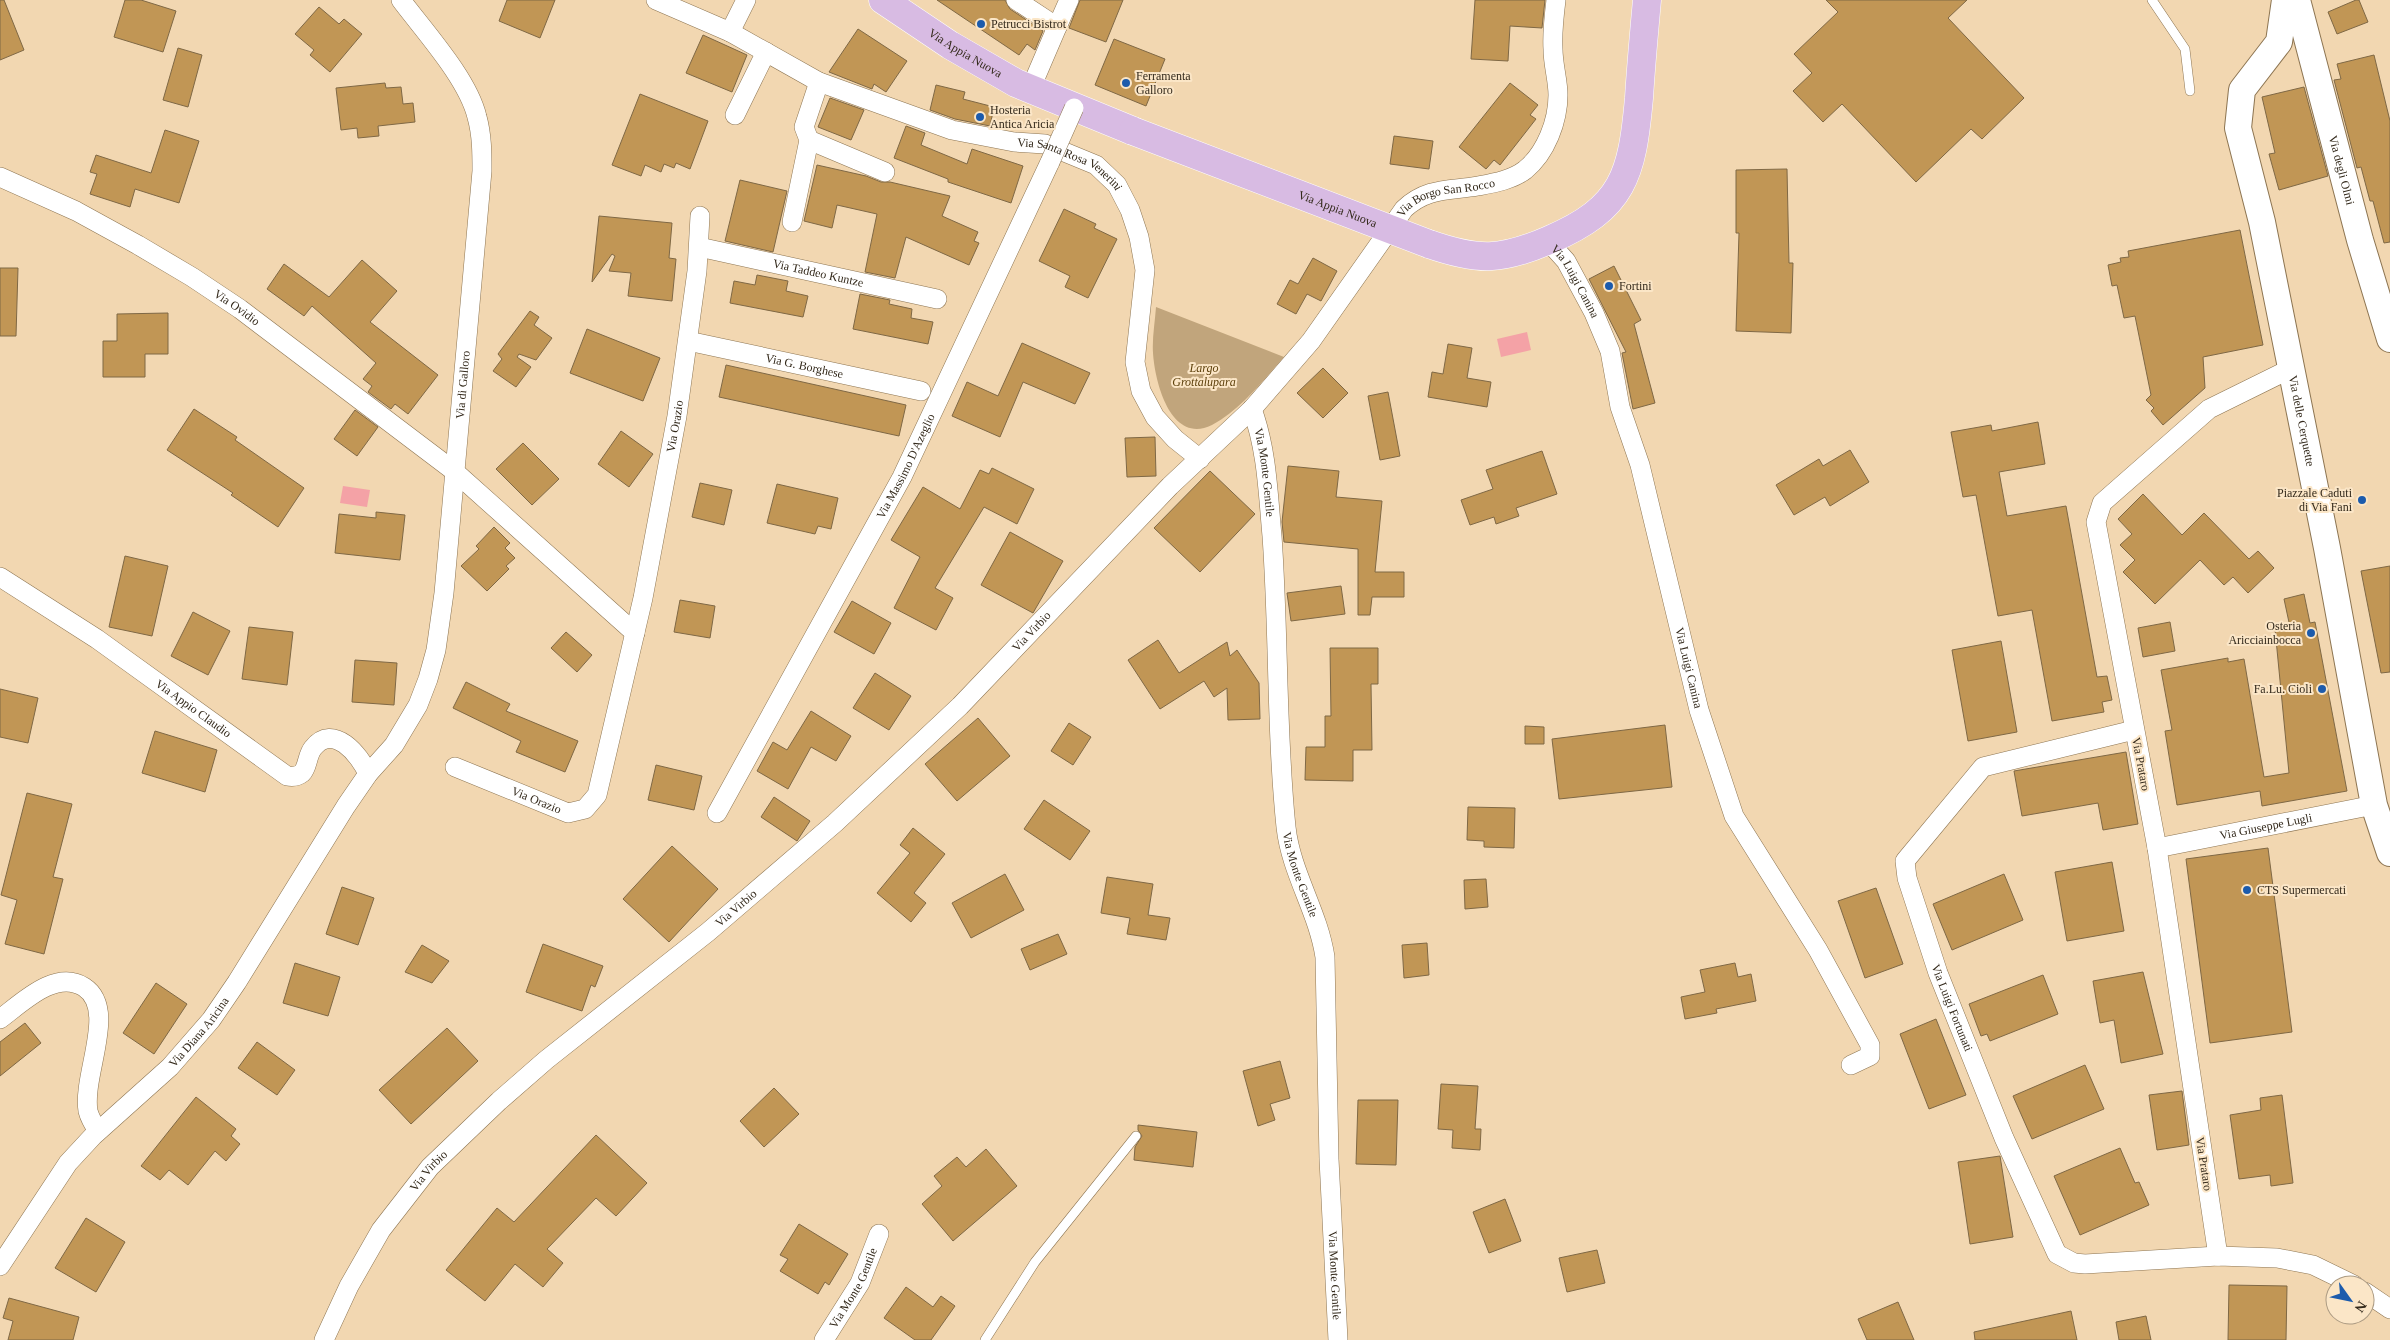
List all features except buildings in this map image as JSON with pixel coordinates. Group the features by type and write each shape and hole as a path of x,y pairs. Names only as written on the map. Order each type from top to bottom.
{"main road":[{"name":"Via Appia Nuova","path":"883,0 950,45 1030,90 1429,244 1458,254 1494,257 1514,254 1571,231 1596,215 1615,194 1626,173 1634,144 1647,0"}],"street":[{"name":"Via di Galloro","path":"368,774 394,745 407,725 424,692 433,665 444,593 482,171 482,148 478,118 465,88 401,0"},
{"name":"Via Santa Rosa Venerini","path":"656,0 730,32 819,82 952,130 1014,142 1045,144 1096,165 1117,185 1130,210 1140,238 1145,270 1134,362 1141,391 1154,417 1175,439 1200,459"},
{"path":"730,32 746,0"},
{"path":"1016,0 1057,27"},
{"path":"1030,90 1069,0"},
{"name":"Via Borgo San Rocco","path":"1252,409 1311,341 1400,214 1415,199 1426,193 1489,184 1510,178 1525,170 1537,157 1552,129 1557,104 1553,49 1556,0"},
{"name":"Via delle Cerquette","path":"2285,0 2279,42 2242,90 2238,128 2262,222 2334,581 2374,805 2389,841"},
{"name":"Via degli Olmi","path":"2297,0 2360,240 2390,339"},
{"path":"735,115 766,52"},
{"path":"792,222 809,140 804,126 819,82"},
{"name":"Via Massimo D'Azeglio","path":"717,813 902,477 1074,108"},
{"path":"809,140 885,172"},
{"name":"Via Ovidio","path":"0,177 76,211 192,277 269,330 454,470"},
{"name":"Via Orazio","path":"455,767 568,813 585,809 592,803 600,787 635,633 677,416 699,247 700,216"},
{"name":"Via Luigi Canina","path":"1548,241 1566,261 1594,313 1610,351 1620,407 1640,465 1699,710 1734,816 1818,950 1870,1045 1870,1056 1851,1065"},
{"name":"Via Taddeo Kuntze","path":"699,247 937,299"},
{"name":"Via G. Borghese","path":"688,341 921,391"},
{"name":"Via Prataro","path":"2218,1256 2157,848 2096,522 2102,503 2209,409 2290,368"},
{"path":"1200,459 1252,409"},
{"name":"Via Monte Gentile","path":"1252,409 1263,444 1268,488 1277,597 1280,757 1287,829 1298,876 1318,926 1325,957 1329,1159 1338,1340"},
{"name":"Via Virbio","path":"324,1340 349,1286 381,1230 405,1197 437,1160 540,1064 708,932 883,779 988,678 1170,486 1200,459"},
{"path":"454,470 635,633"},
{"name":"Via Appio Claudio","path":"0,577 97,639 287,776 295,777 302,773 312,749 322,740 328,739 341,741 353,749 368,774"},
{"name":"Via Luigi Fortunati","path":"2134,730 1983,767 1905,862 1907,878 1938,973 2004,1138 2057,1254 2074,1263 2084,1264 2218,1256 2277,1258 2301,1262 2327,1270 2336,1275"},
{"name":"Via Diana Aricina","path":"0,1266 62,1170 98,1132 165,1072 211,1020 237,982 322,843 368,774"},
{"name":"Via Giuseppe Lugli","path":"2157,848 2374,805"},
{"path":"0,1019 42,989 54,983 76,983 90,993 97,1002 100,1019 88,1076 87,1099 91,1120 98,1132"},
{"name":"Via Monte Gentile","path":"824,1340 860,1283 879,1234"},
{"path":"2375,1299 2390,1309"}],"lane":[{"path":"2152,0 2185,49 2190,91"},
{"path":"985,1340 1035,1262 1136,1136"}],"green space":[{"name":"Largo Grottalupara","path":"1156,307 1284,357 1233,411 1212,425 1198,429 1186,426 1176,419 1168,408 1157,380 1153,347"}],"shaded area":[{"path":"1527,332 1531,350 1501,357 1497,339"},
{"path":"343,486 370,490 367,507 340,503"}],"place":[{"name":"Petrucci Bistrot","path":"981,24"},
{"name":"Ferramenta Galloro","path":"1126,83"},
{"name":"Hosteria Antica Aricia","path":"980,117"},
{"name":"Fortini","path":"1609,286"},
{"name":"Piazzale Caduti di Via Fani","path":"2362,500"},
{"name":"Osteria Aricciainbocca","path":"2311,633"},
{"name":"Fa.Lu. Cioli","path":"2322,689"},
{"name":"CTS Supermercati","path":"2247,890"}]}
